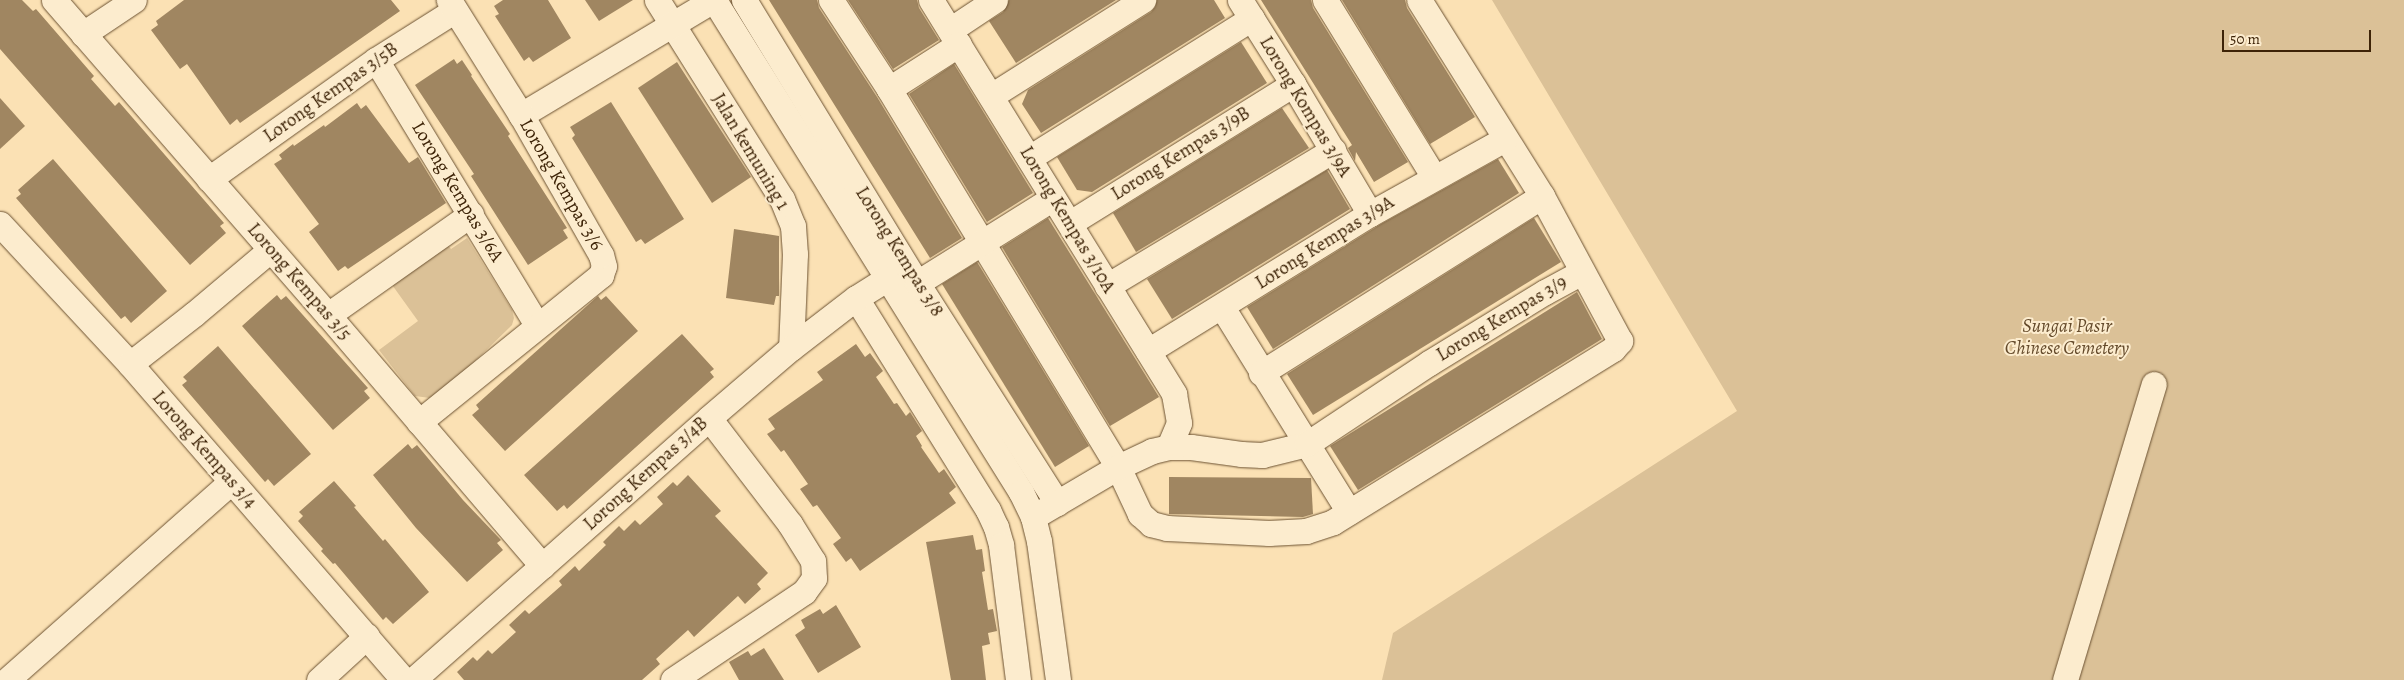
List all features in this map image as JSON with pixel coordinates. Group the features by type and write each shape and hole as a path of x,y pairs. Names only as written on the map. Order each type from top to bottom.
{"street":[{"name":"Lorong Kempas 3/5","path":"54,0 328,315 542,566"},
{"path":"83,34 134,0"},
{"name":"Jalan kemuning 1","path":"657,0 782,200 794,226 795,254 791,348"},
{"path":"521,115 714,0 1021,492 1033,517 1039,541 1058,680"},
{"name":"Lorong Kempas 3/8","path":"744,0 917,283 1057,503"},
{"path":"831,0 889,89 1118,467 1140,514 1151,524 1167,528 1269,533 1306,531 1333,522 1613,349 1620,340 1582,272"},
{"name":"Lorong Kempas 3/10A","path":"931,0 1174,394 1178,412 1180,447"},
{"path":"889,89 954,37 995,0"},
{"path":"991,96 1144,0"},
{"path":"1324,0 1434,177"},
{"name":"Lorong Kempas 3/9","path":"1180,447 1262,455 1307,444 1429,363 1545,292 1582,272 1542,196 1419,0"},
{"name":"Lorong Kempas 3/5B","path":"209,179 452,5"},
{"name":"Lorong Kempas 3/6","path":"419,422 601,275 604,261 521,115 452,5"},
{"path":"1029,158 1246,9"},
{"name":"Lorong Kompas 3/9A","path":"1246,9 1370,214"},
{"name":"Lorong Kempas 3/6A","path":"376,60 537,325"},
{"name":"Lorong Kempas 3/9B","path":"1070,223 1293,84"},
{"name":"Lorong Kempas 3/9A","path":"1148,351 1370,214 1505,139"},
{"path":"1106,286 1332,150"},
{"path":"1261,373 1542,196"},
{"path":"917,283 1054,198"},
{"path":"328,315 471,214"},
{"name":"Lorong Kempas 3/4","path":"0,224 130,364 404,680"},
{"path":"130,364 194,314 270,250"},
{"name":"Lorong Kempas 3/4B","path":"413,680 709,418 791,348 856,298 887,279"},
{"path":"856,298 988,510 996,527 1001,545 1018,680"},
{"path":"1222,307 1261,373 1349,512"},
{"path":"2065,680 2154,384"},
{"path":"673,680 804,592 814,578 812,561 790,524 709,418"},
{"path":"1033,517 1118,467 1145,454 1180,447"},
{"path":"7,680 231,482"},
{"path":"319,680 367,636"}],"green space":[{"name":"Sungai Pasir Chinese Cemetery","path":"1492,0 2404,0 2404,680 1382,680 1393,633 1737,411"},
{"path":"467,238 512,310 514,318 512,325 439,396 430,398 415,396 379,350 418,321 390,282 445,241 451,249"}],"building":[{"path":"0,0 22,0 33,11 36,9 94,76 91,79 115,106 119,102 224,223 220,226 226,233 190,265 0,49"},
{"path":"184,0 391,0 400,11 240,123 237,119 230,125 187,64 180,69 151,30 158,25 156,21"},
{"path":"503,0 548,0 571,38 533,62 529,57 524,61 495,16 499,14 494,6"},
{"path":"585,0 633,0 599,21"},
{"path":"769,0 817,0 819,8 877,97 962,238 930,258"},
{"path":"848,0 917,0 919,8 939,40 893,69"},
{"path":"1009,0 1116,0 1016,63 989,21 1003,12"},
{"path":"1157,0 1214,0 1225,18 1041,133 1022,104 1028,90 1151,12"},
{"path":"1261,0 1311,0 1313,8 1408,162 1374,182 1356,152 1355,161 1348,148 1352,145"},
{"path":"1342,0 1405,0 1407,8 1475,117 1430,144"},
{"path":"1241,42 1267,83 1092,192 1077,190 1057,157"},
{"path":"454,59 457,64 462,60 567,228 563,230 568,238 528,265 471,176 474,174 415,85"},
{"path":"677,62 751,177 712,203 638,88"},
{"path":"954,64 1033,193 987,222 909,94"},
{"path":"0,98 25,126 0,149"},
{"path":"611,102 684,219 645,244 641,239 636,242 572,138 575,135 570,127"},
{"path":"357,103 361,109 366,105 409,163 418,157 446,203 348,269 345,266 338,271 309,232 319,224 274,164 282,159 279,155 293,144 294,146 324,125 325,127"},
{"path":"1282,108 1309,148 1136,252 1113,213"},
{"path":"53,159 167,291 131,323 125,316 121,319 16,198 21,194 18,190"},
{"path":"1498,159 1519,193 1273,349 1247,307 1381,224"},
{"path":"1327,170 1350,209 1172,319 1147,279"},
{"path":"1048,218 1159,397 1110,426 1002,247"},
{"path":"1534,218 1561,262 1313,415 1287,374"},
{"path":"734,229 779,236 779,296 776,296 774,305 726,298"},
{"path":"977,262 1089,446 1055,467 942,284"},
{"path":"1577,292 1602,339 1358,490 1330,446"},
{"path":"277,295 281,300 286,296 368,388 364,391 370,398 333,430 242,326"},
{"path":"598,296 601,300 606,296 638,331 505,451 472,415 479,409 476,405"},
{"path":"682,334 714,369 710,372 714,377 567,509 564,505 557,511 524,475"},
{"path":"856,344 865,357 870,353 883,371 876,377 894,404 897,403 906,416 910,412 922,431 916,436 921,447 939,473 944,469 956,487 949,493 956,503 860,571 851,558 846,562 833,544 841,538 817,505 813,507 800,489 808,484 784,450 781,452 767,434 775,429 768,419 823,380 817,372"},
{"path":"218,346 311,454 274,486 268,479 265,482 182,385 187,381 183,377"},
{"path":"408,444 412,449 417,445 463,500 501,540 497,543 503,550 467,582 416,528 373,475"},
{"path":"688,475 721,511 715,516 768,573 757,584 761,589 745,604 738,596 694,637 688,630 656,659 660,664 642,680 464,680 457,672 473,657 477,661 488,650 492,654 516,632 509,625 525,610 529,614 562,585 559,581 575,566 579,571 606,545 603,542 619,526 624,531 635,520 640,525 663,504 657,497 673,482 677,486"},
{"path":"1169,477 1311,478 1313,514 1303,517 1169,514"},
{"path":"334,481 383,541 385,539 429,592 393,624 386,617 383,620 335,563 333,564 321,551 323,549 298,521 303,516 299,512"},
{"path":"973,535 976,550 982,549 985,571 982,572 988,610 993,609 997,631 988,633 990,644 982,646 986,680 951,680 926,542"},
{"path":"836,605 861,647 818,673 795,635 805,628 801,620 820,609 823,614"},
{"path":"764,648 784,680 739,680 729,662 748,651 751,656"}]}
